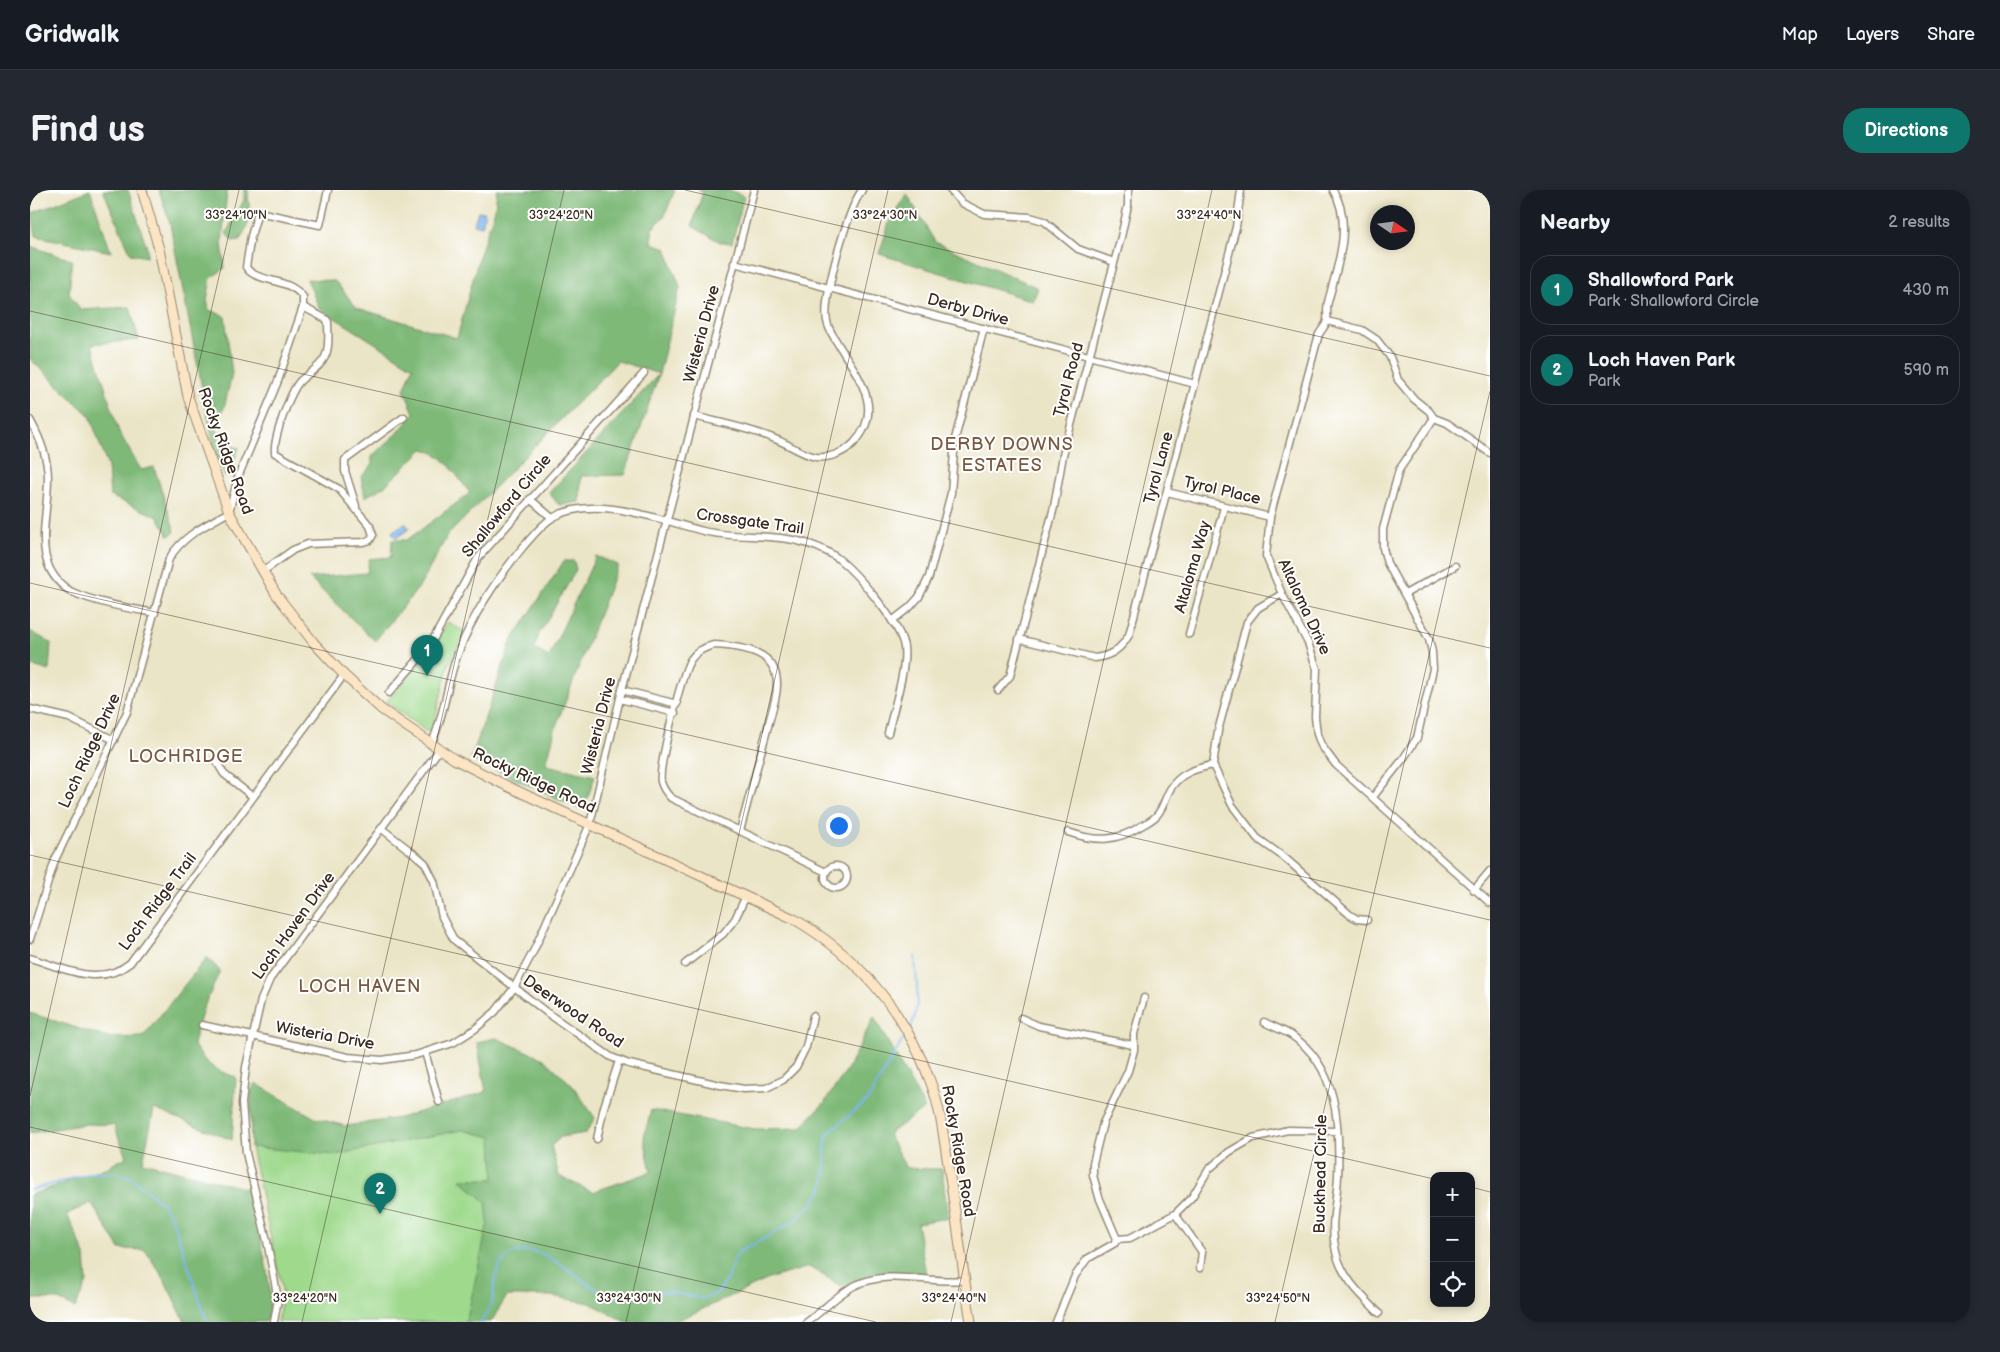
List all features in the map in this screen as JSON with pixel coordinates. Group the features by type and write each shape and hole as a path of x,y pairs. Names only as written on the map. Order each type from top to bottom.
{"main road":[{"name":"Rocky Ridge Road","path":"142,190 159,249 188,397 229,512 262,572 290,614 344,675 381,710 439,750 485,775 794,920 827,940 851,960 888,1001 899,1017 930,1079 940,1113 971,1322"}],"street":[{"path":"229,512 238,477 278,381 303,307 303,297 294,287 251,273 248,270 246,262 258,212 320,225 328,190"},
{"name":"Wisteria Drive","path":"202,1025 348,1057 382,1060 425,1052 452,1043 475,1029 495,1012 514,988 534,950 590,824 622,690 754,190"},
{"path":"694,416 764,435 816,457 833,455 850,446 860,435 867,420 867,396 861,380 829,329 826,312 830,288 850,214 862,190"},
{"path":"950,190 962,203 984,214 1030,217 1044,221 1078,249 1114,262"},
{"name":"Tyrol Road","path":"998,690 1010,676 1054,507 1064,455 1126,218 1128,190"},
{"name":"Tyrol Lane","path":"1019,639 1095,658 1107,656 1122,646 1132,628 1236,227 1241,190"},
{"name":"Altaloma Drive","path":"1333,190 1340,210 1343,230 1340,257 1326,307 1327,321 1319,334 1270,517 1266,556 1282,594 1308,643 1317,669 1315,717 1321,746 1336,765 1490,903"},
{"name":"Derby Drive","path":"734,262 1195,384"},
{"path":"262,572 293,550 308,544 363,542 370,540 373,535 370,526 339,489 275,453 275,444 290,397 299,382 322,363 326,355 328,322 326,319 303,307"},
{"path":"1327,321 1362,330 1377,340 1390,357 1398,380 1414,399 1429,411 1434,418 1447,423 1490,453"},
{"path":"892,621 919,597 929,577 951,493 955,439 984,328"},
{"name":"Shallowford Circle","path":"389,693 429,647 478,558 644,372"},
{"path":"357,510 345,471 345,460 404,416"},
{"path":"1373,797 1417,738 1433,669 1429,639 1387,563 1383,548 1383,529 1399,470 1434,418"},
{"path":"30,420 44,450 48,477 37,548"},
{"name":"Tyrol Place","path":"1167,492 1270,517"},
{"path":"431,745 437,731 458,654 488,594 500,575 532,537 552,518 530,499"},
{"name":"Crossgate Trail","path":"552,518 577,509 604,506 724,535 791,539 817,547 834,556 849,568 892,621 900,634 904,649 902,668 888,732"},
{"name":"Altaloma Way","path":"1189,634 1224,507"},
{"name":"Loch Ridge Drive","path":"30,939 55,860 114,740 132,697 169,559 175,548 193,532 229,512"},
{"path":"1405,594 1456,566"},
{"path":"41,568 54,582 77,595 155,613"},
{"path":"1282,594 1258,608 1247,622 1218,731 1213,765 1232,805 1257,838 1285,858 1349,914 1358,919 1367,920"},
{"path":"740,831 778,689 775,670 772,663 758,653 722,645 707,646 699,650 688,663 661,765 663,788 677,802 826,872"},
{"name":"Loch Ridge Trail","path":"30,958 95,976 111,974 124,968 134,958 344,675"},
{"path":"622,690 677,704"},
{"path":"620,698 675,712"},
{"path":"30,709 69,718 114,740"},
{"name":"Loch Haven Drive","path":"274,1322 278,1300 267,1241 246,1153 243,1115 243,1088 263,993 270,978 439,750"},
{"path":"216,761 224,774 253,797"},
{"path":"1068,832 1085,838 1111,839 1130,832 1156,816 1166,802 1170,789 1181,776 1198,768 1213,765"},
{"name":"Deerwood Road","path":"382,829 425,863 434,881 442,918 454,940 589,1044 620,1060 744,1090 766,1088 783,1080 796,1067 806,1047 813,1016"},
{"path":"1474,890 1490,872"},
{"path":"685,964 723,934 735,918 746,896"},
{"path":"1117,1239 1099,1196 1093,1175 1093,1163 1103,1124 1128,1071 1134,1050 1134,1034 1144,998"},
{"path":"1020,1018 1039,1026 1133,1045"},
{"name":"Buckhead Circle","path":"1264,1022 1290,1035 1305,1046 1319,1063 1336,1102 1338,1177 1332,1222 1336,1253 1345,1275 1353,1288 1379,1313"},
{"path":"425,1052 439,1102"},
{"path":"597,1139 604,1107 620,1060"},
{"path":"1117,1239 1130,1238 1175,1214 1192,1197 1209,1169 1229,1152 1253,1138 1288,1130 1337,1131"},
{"path":"1175,1214 1202,1252 1200,1268"},
{"path":"1056,1322 1074,1276 1087,1259 1115,1243 1117,1239"},
{"path":"806,1322 844,1292 863,1282 892,1278 945,1281 964,1280"}],"green space":[{"path":"90,190 111,252 36,236 32,213"},
{"path":"103,190 128,190 147,248 147,257 131,254"},
{"path":"159,190 227,190 222,243 225,268 211,278 207,300 209,310 225,316 232,374 224,408 216,424 220,443 239,448 229,475 224,476 214,449 170,224"},
{"path":"244,190 248,190 250,220 240,240 232,241 226,233 244,200"},
{"path":"497,190 675,190 664,217 652,229 652,243 666,248 680,287 659,374 618,361 447,536 420,586 375,641 309,578 367,573 369,559 391,557 392,540 407,540 470,493 444,460 431,451 423,449 385,486 365,497 361,477 372,465 372,456 397,434 414,413 404,390 413,367 319,308 307,279 335,281 357,308 457,338 479,257 495,209"},
{"path":"698,190 729,190 744,196 732,243 720,242 692,226 703,192"},
{"path":"907,194 935,242 1038,288 1033,301 879,254 891,217"},
{"path":"30,246 72,260 69,294 81,310 130,307 139,340 92,344 119,432 141,470 154,467 175,532 169,536 158,517 110,496 108,467 90,416 30,359"},
{"path":"659,374 625,475 581,476 580,502 559,505 549,493"},
{"path":"596,556 618,565 556,726 546,765 595,776 584,809 578,808 471,759 511,642 564,561 574,561 576,570 539,634 534,649 549,657"},
{"path":"448,622 466,633 449,663 433,726 427,732 386,702 431,650"},
{"path":"30,631 51,643 49,671 30,665"},
{"path":"207,957 220,971 203,1009 193,1044 202,1057 211,1065 221,1072 236,1077 232,1140 154,1109 143,1162 247,1189 268,1276 270,1293 266,1322 185,1322 163,1277 145,1250 120,1249 91,1203 67,1214 85,1255 87,1282 75,1308 56,1299 30,1299 30,1195 108,1167 126,1157 114,1125 87,1124 30,1133 30,1013 108,1038 143,1037"},
{"path":"874,1017 925,1108 888,1134 906,1168 942,1169 948,1218 917,1223 926,1275 881,1272 841,1286 809,1267 771,1278 674,1322 626,1322 590,1303 551,1296 507,1296 491,1322 464,1322 467,1318 488,1223 486,1202 460,1179 494,1179 492,1137 462,1130 335,1155 251,1147 251,1091 255,1083 315,1118 346,1126 399,1118 486,1092 477,1042 496,1038 544,1059 573,1086 595,1118 586,1133 561,1137 551,1146 559,1176 592,1192 651,1172 644,1137 651,1110 755,1129 800,1128 825,1102 848,1068"},
{"path":"251,1091 332,1131 495,1111 498,1203 467,1318 464,1322 277,1322 282,1289 251,1147"}],"water":[{"path":"478,211 485,212 482,226 474,224"},
{"path":"405,523 409,529 396,538 392,532"}],"waterway":[{"path":"909,1030 916,1013 917,1004 915,957"},
{"path":"481,1322 492,1303 495,1278 499,1266 507,1257 519,1252 531,1251 543,1255 600,1291 611,1295 629,1296 662,1291 705,1298 715,1294 727,1280 739,1252 778,1231 804,1213 814,1202 821,1190 825,1177 825,1148 829,1132 868,1100 905,1036"},
{"path":"30,1190 92,1173 115,1173 130,1177 162,1203 173,1221 207,1322"}],"place":[{"name":"Shallowford Park","path":"427,676"},
{"name":"Loch Haven Park","path":"380,1214"}],"district":[{"name":"DERBY DOWNS ESTATES","path":"1002,454"},
{"name":"LOCHRIDGE","path":"186,756"},
{"name":"LOCH HAVEN","path":"360,986"}]}
